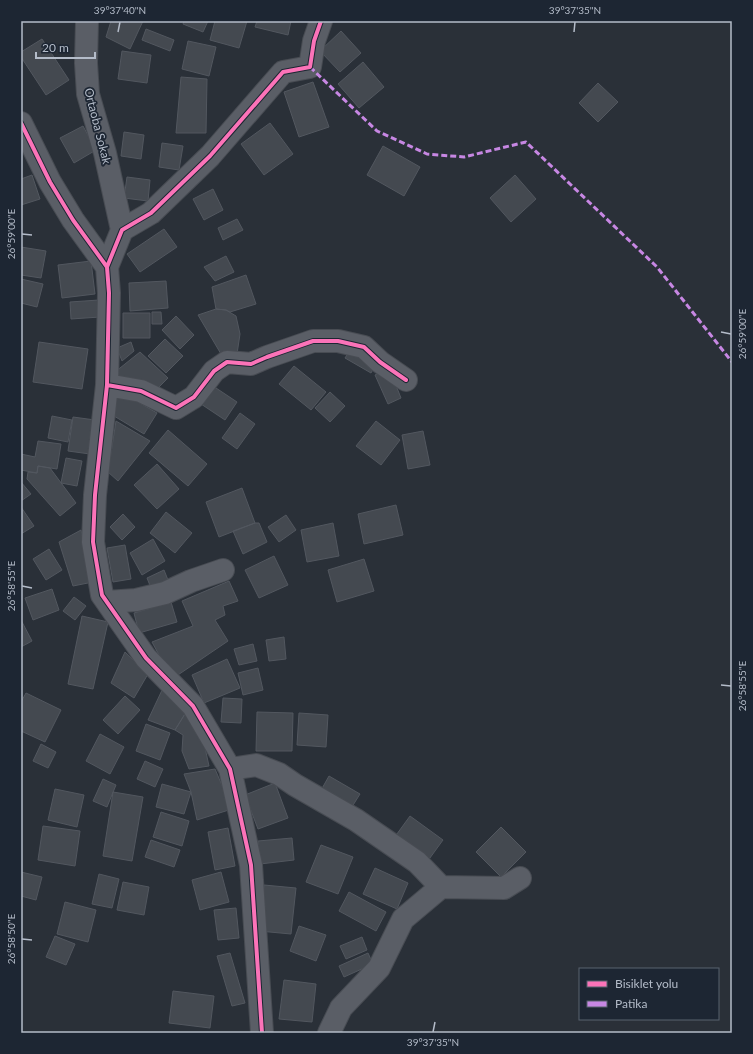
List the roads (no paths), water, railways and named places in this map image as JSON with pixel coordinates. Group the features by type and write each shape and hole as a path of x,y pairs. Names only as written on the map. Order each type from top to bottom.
{"street":[{"name":"Ortaoba Sokak","path":"88,21 86,63 88,94 105,153 122,230"},
{"path":"262,1033 251,865 230,770 193,706 146,658 102,595 93,542 95,495 107,385 109,293 107,267 122,230 151,213 210,156 283,72 310,66 314,41 321,21"},
{"path":"21,124 54,188 73,220 107,267"},
{"path":"107,385 141,391 176,408 194,397 214,371 227,362 251,364 313,341 338,341 364,347 380,362 406,380"},
{"path":"107,602 136,600 165,593 191,581 223,570"},
{"path":"230,770 256,765 279,774 295,785 356,820 417,862 441,887"},
{"path":"328,1033 341,1008 379,968 403,919 441,887 504,888 520,878"}]}
